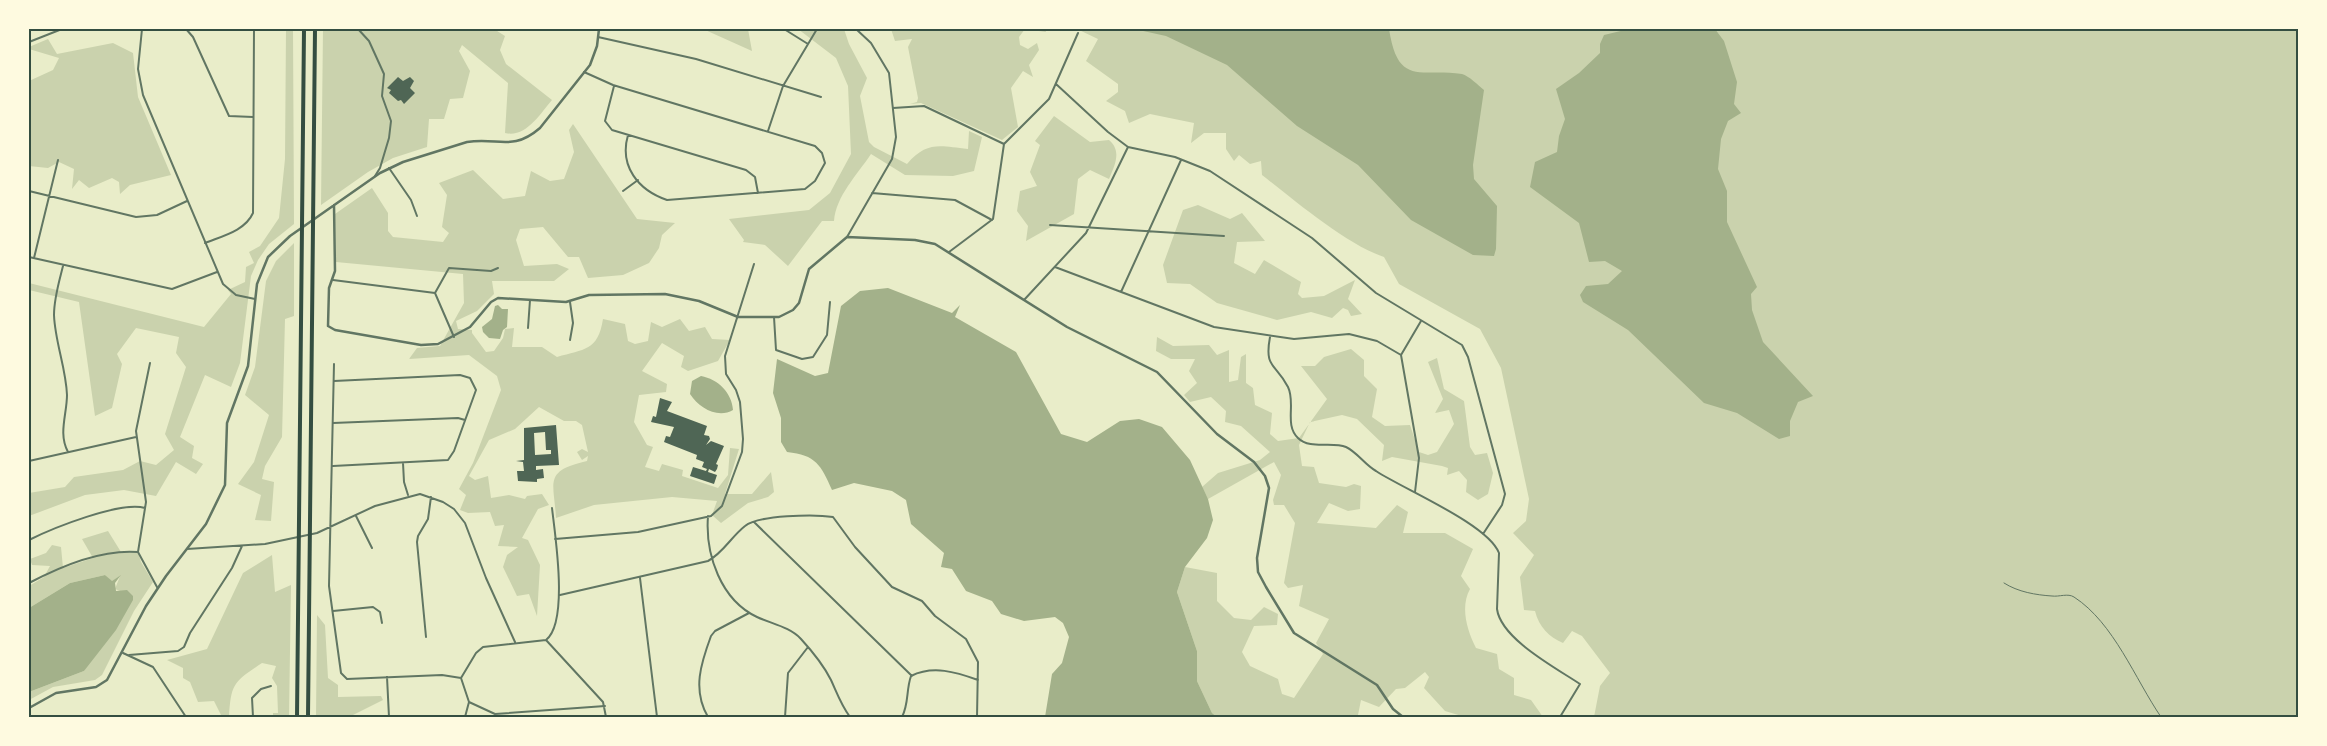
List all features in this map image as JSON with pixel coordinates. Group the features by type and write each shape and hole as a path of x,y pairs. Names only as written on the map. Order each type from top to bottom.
{"highway":[{"path":"297,717 304,29"},
{"path":"308,717 316,29"}],"street":[{"path":"29,42 62,29"},
{"path":"142,29 138,69 143,95 187,201 223,284 231,292 255,299"},
{"path":"186,29 193,37 229,116 253,117"},
{"path":"205,243 241,228 253,213 254,29"},
{"path":"358,29 370,41 384,74 382,96 391,121 390,138 380,168 374,177"},
{"path":"29,708 56,693 102,684 112,675 136,623 158,588 206,524 227,479 227,423 248,366 255,299 264,266 274,250 290,236 389,168 467,142 478,140 516,142 524,140 540,128 584,72 593,58 599,29"},
{"path":"784,29 808,44"},
{"path":"768,131 783,86 817,29"},
{"path":"334,205 333,280 329,288 328,317 328,326 332,329 427,345 454,337 475,323 495,298 570,302 592,295 665,294 698,301 738,317 774,317 787,314 796,307 810,269 847,237 895,151 889,73 871,43 856,29"},
{"path":"949,252 992,221 996,206 1004,144 1045,104 1056,84 1078,33"},
{"path":"598,37 689,58 821,97"},
{"path":"584,72 614,86 816,146 822,153 824,163 815,181 805,189 667,200 648,192 638,180 625,158 628,135"},
{"path":"1056,84 1103,128 1128,147 1181,159 1210,171 1309,236 1376,293 1462,344 1468,357 1505,494 1502,505 1483,534"},
{"path":"614,86 605,123 612,130 746,170 755,177 758,193"},
{"path":"893,108 924,106 1004,144"},
{"path":"1024,300 1089,227 1128,147"},
{"path":"1121,292 1181,159"},
{"path":"34,258 58,160"},
{"path":"389,168 411,200 417,216"},
{"path":"623,191 638,180"},
{"path":"29,191 117,213 145,217 156,215 187,201"},
{"path":"872,193 955,200 992,221"},
{"path":"1050,225 1224,236"},
{"path":"847,237 927,241 949,252 1067,327 1161,375 1217,434 1259,466 1269,488 1257,558 1258,572 1294,633 1377,684 1393,709 1403,717"},
{"path":"29,257 172,289 217,272"},
{"path":"555,539 638,532 708,516 719,509 726,500 742,452 743,426 740,402 736,390 726,374 725,356 754,264"},
{"path":"63,266 56,294 54,316 67,395 63,429 64,446 68,452"},
{"path":"1055,267 1214,326 1270,337 1302,339 1349,334 1377,341 1401,355"},
{"path":"435,293 448,268 491,271 498,268"},
{"path":"333,280 435,293"},
{"path":"435,293 454,337"},
{"path":"528,328 530,300"},
{"path":"570,302 573,323 570,340"},
{"path":"774,317 776,350 802,359 813,357 827,336 830,302"},
{"path":"1415,492 1419,458 1401,355 1421,320"},
{"path":"1270,337 1269,361 1290,392 1291,428 1296,437 1305,443 1344,446 1374,470 1415,492 1483,534 1494,544 1499,552 1497,609 1499,617 1522,645 1579,684 1560,717"},
{"path":"150,363 138,416 136,437 146,496 138,552 158,588"},
{"path":"334,364 329,586 340,667 343,676 347,679 442,675 461,678"},
{"path":"333,466 448,460 454,451 476,390 472,380 465,376 334,381"},
{"path":"333,423 458,418 466,420"},
{"path":"29,462 136,437"},
{"path":"403,463 404,482 408,496"},
{"path":"187,549 242,546 291,539 330,527 408,496 420,494 454,509 465,523 486,578 515,642"},
{"path":"426,637 417,542 418,536 428,519 431,498"},
{"path":"29,540 82,518 130,507 145,508"},
{"path":"546,640 554,626 560,595 552,508"},
{"path":"356,516 372,548"},
{"path":"708,516 707,528 713,559 719,579 732,599 749,613 794,633 808,647 830,678 840,703 850,717"},
{"path":"560,595 640,578 713,559 744,527 763,519 833,517 855,547 892,587 922,601 935,616 966,639 978,662 980,680 978,717"},
{"path":"754,522 912,676"},
{"path":"129,655 178,651 184,647 190,633 232,568 242,546"},
{"path":"29,584 82,560 116,552 138,552"},
{"path":"640,578 657,717"},
{"path":"333,611 373,607 380,612 382,623"},
{"path":"708,717 700,692 699,672 711,636 715,631 749,613"},
{"path":"464,717 469,702 461,678 476,653 483,647 546,640"},
{"path":"546,640 605,706 606,717"},
{"path":"785,717 788,673 808,647"},
{"path":"123,653 153,667 186,717"},
{"path":"902,717 906,707 908,685 912,676 921,671 936,670 962,674 980,680"},
{"path":"387,677 389,717"},
{"path":"253,717 252,698 261,689 271,686"},
{"path":"469,702 495,714 605,706"}],"lane":[{"path":"2004,583 2016,590 2049,596 2075,597 2097,617 2120,648 2142,689 2161,717"}],"shaded area":[{"path":"286,29 293,29 294,224 269,244 258,260 251,276 240,363 231,387 205,375 180,437 194,446 192,458 203,464 196,474 176,462 156,496 124,490 85,495 29,516 29,493 65,487 74,477 123,470 140,461 156,465 174,450 165,434 186,367 176,353 179,337 136,328 117,354 122,364 112,408 95,416 79,302 29,290 29,283 204,327 231,294 228,290 245,282 246,267 254,263 249,252 260,246 279,218 285,159"},
{"path":"323,29 494,29 505,36 500,50 506,64 552,100 532,124 520,132 513,134 505,133 508,83 462,45 459,51 470,71 463,98 450,99 444,119 429,119 427,147 393,158 368,172 321,205"},
{"path":"703,29 748,29 752,51"},
{"path":"798,29 844,29 849,44 867,78 860,96 869,142 874,147 907,164 927,148 941,146 968,149 969,131 982,137 974,171 953,176 905,175 871,154 843,194 834,221 822,221 788,266 765,245 743,242 744,240 729,219 809,210 830,193 851,154 848,86 836,58"},
{"path":"891,29 1025,29 1019,37 1020,45 1028,49 1037,43 1039,50 1029,65 1033,77 1023,71 1011,88 1018,127 1002,140 921,103 910,104 917,102 918,98 908,47 912,39 895,41"},
{"path":"1025,29 1045,29 1046,32"},
{"path":"1077,29 2298,29 2298,717 1594,717 1600,686 1610,673 1582,636 1572,631 1563,643 1545,631 1535,611 1524,610 1520,577 1534,555 1513,533 1526,521 1529,499 1501,368 1480,329 1399,284 1384,257 1354,243 1289,197 1262,175 1261,161 1250,164 1239,155 1234,161 1226,149 1226,133 1204,133 1191,143 1194,123 1150,114 1129,123 1125,111 1106,101 1118,92 1118,84 1086,61 1098,39"},
{"path":"1134,29 1389,29 1398,60 1405,67 1413,71 1462,74 1468,77 1484,90 1473,165 1474,179 1497,206 1496,249 1494,256 1473,255 1411,220 1358,165 1297,126 1227,65 1166,36"},
{"path":"1629,29 1715,29 1724,41 1737,82 1734,104 1741,113 1728,121 1721,139 1718,169 1727,191 1727,222 1757,287 1751,294 1752,310 1763,342 1813,396 1798,402 1790,421 1790,436 1779,439 1737,413 1704,403 1628,330 1583,302 1580,295 1586,286 1608,284 1622,271 1605,261 1589,262 1579,223 1530,187 1535,162 1557,152 1559,136 1565,119 1556,89 1579,73 1600,53 1600,44 1604,35"},
{"path":"48,39 57,54 113,43 133,53 138,97 171,175 130,185 120,194 119,182 112,178 89,188 79,180 72,189 74,169 59,162 48,168 29,166 29,81 53,70 59,58 29,49 29,47"},
{"path":"1054,116 1090,142 1109,140 1115,149 1115,163 1109,179 1090,170 1078,179 1074,214 1026,241 1028,226 1017,211 1020,191 1037,186 1030,172 1040,145 1035,141"},
{"path":"573,124 637,219 675,223 662,235 659,248 649,263 623,275 588,278 579,257 568,257 543,227 520,229 516,240 524,266 557,264 569,269 554,281 492,281 494,294 477,311 456,321 458,329 472,330 472,333 486,352 494,351 503,338 505,329 514,328 512,347 542,347 557,357 582,350 593,343 598,337 603,319 625,324 628,341 635,344 648,341 651,322 662,327 680,319 689,331 705,327 712,339 730,340 718,361 688,371 681,367 684,356 662,343 642,371 667,384 666,392 639,395 634,422 647,445 653,447 645,467 659,471 662,464 683,470 682,476 718,488 728,475 730,448 739,449 725,494 752,494 771,472 774,492 768,497 748,503 721,523 712,515 717,501 672,497 594,505 556,518 554,480 563,469 587,461 588,456 582,460 577,452 582,449 588,452 582,425 576,421 564,421 539,407 515,429 489,440 469,476 475,480 488,476 491,498 509,495 525,499 527,496 542,494 549,505 538,509 522,538 528,540 540,565 537,616 529,594 517,596 503,567 507,555 518,547 498,546 504,525 495,526 490,512 468,513 460,510 466,495 459,489 473,463 501,390 497,376 469,355 409,359 417,348 440,346 464,303 463,274 336,262 335,214 372,188 388,213 388,231 393,237 443,242 449,233 442,227 447,195 439,183 473,170 503,199 525,196 531,171 550,181 564,179 574,152 569,130"},
{"path":"1198,205 1230,219 1242,213 1265,241 1237,242 1234,263 1255,274 1264,260 1301,282 1298,294 1302,298 1324,296 1355,280 1348,299 1362,314 1351,316 1348,310 1343,308 1332,318 1311,312 1277,320 1217,303 1190,284 1167,283 1163,265 1183,210"},
{"path":"294,243 294,316 285,319 282,437 265,466 262,479 274,482 271,521 255,520 261,495 238,484 254,462 269,415 245,395 255,367 266,281 276,261"},
{"path":"888,288 952,313 960,305 955,317 1016,352 1061,434 1087,442 1120,421 1139,419 1162,427 1190,460 1208,499 1213,520 1207,538 1185,567 1177,592 1197,651 1197,681 1212,713 1217,717 1045,717 1052,674 1062,663 1069,637 1063,623 1055,617 1024,621 1001,614 992,601 966,591 952,569 941,567 944,553 911,524 906,500 892,491 854,483 832,490 821,468 816,463 805,456 787,452 781,442 781,418 773,393 777,359 815,376 828,373 841,306 860,291"},
{"path":"498,305 502,309 508,309 507,327 503,330 500,339 489,338 483,332 482,327 492,319 495,306"},
{"path":"1157,337 1173,346 1209,345 1217,355 1229,350 1229,382 1238,380 1241,357 1246,354 1246,383 1253,388 1255,405 1272,413 1270,434 1278,441 1299,438 1309,424 1299,445 1302,466 1314,467 1319,483 1346,487 1354,484 1361,486 1360,509 1348,511 1329,503 1317,523 1376,528 1397,505 1408,512 1403,533 1445,533 1473,549 1461,576 1470,589 1465,603 1465,611 1473,641 1476,648 1497,654 1499,669 1514,678 1514,695 1531,700 1543,717 1465,717 1445,711 1424,688 1429,677 1425,672 1405,688 1396,689 1379,707 1361,700 1358,715 1362,717 1217,717 1212,713 1197,681 1197,651 1177,592 1185,567 1217,573 1217,601 1234,618 1251,620 1264,607 1278,614 1277,625 1254,626 1242,652 1250,666 1278,679 1282,694 1294,698 1323,654 1316,643 1329,619 1299,606 1303,585 1288,588 1284,583 1295,523 1284,505 1274,505 1273,500 1281,475 1274,462 1208,499 1202,487 1218,473 1260,460 1270,452 1241,426 1225,422 1226,411 1211,397 1190,402 1184,395 1197,383 1189,371 1195,359 1171,359 1156,351"},
{"path":"1351,349 1364,360 1364,376 1377,389 1372,417 1385,426 1410,425 1419,452 1428,455 1437,452 1454,424 1449,410 1435,413 1443,399 1428,362 1437,358 1444,389 1464,401 1470,447 1475,455 1487,453 1493,473 1488,494 1478,500 1466,492 1467,480 1459,471 1447,475 1448,468 1442,466 1392,457 1382,461 1384,445 1357,419 1342,415 1311,422 1327,399 1301,366 1315,366 1324,357"},
{"path":"701,376 713,380 723,388 730,398 733,410 715,413 698,404 690,394 692,381"},
{"path":"108,531 121,552 138,552 141,562 153,582 134,611 102,675 95,680 53,687 29,700 29,692 84,671 120,591 115,589 120,576 111,582 105,575 70,583 29,608 29,586 44,577 50,566 32,565 30,559 46,553 52,545 61,547 63,568 93,558 82,539"},
{"path":"272,555 275,592 291,585 289,717 273,717 273,713 278,713 277,686 272,678 276,666 262,663 236,684 231,697 229,717 222,717 214,701 198,702 190,682 183,678 183,668 167,660 207,649 243,573"},
{"path":"105,575 112,581 121,575 115,583 116,591 127,590 133,596 133,600 116,630 84,671 29,692 29,608 70,583"},
{"path":"317,615 325,625 328,678 338,685 338,697 381,696 383,700 349,717 316,717"}],"building":[{"path":"398,77 403,81 410,77 414,81 410,88 415,93 404,104 389,93 391,90 387,88"},
{"path":"660,398 672,402 667,411 707,426 704,435 709,436 710,439 706,445 711,441 724,446 716,464 718,465 717,469 715,472 709,469 708,472 717,475 714,484 690,476 693,467 706,471 707,469 702,467 704,462 696,459 697,455 664,442 666,436 670,437 674,427 651,422 653,416 656,417"},
{"path":"556,425 559,465 536,466 536,470 543,469 544,478 537,479 537,482 518,481 517,471 524,471 523,462 516,461 524,460 524,428","holes":["545,432 546,450 551,450 551,454 535,455 534,433"]}]}
